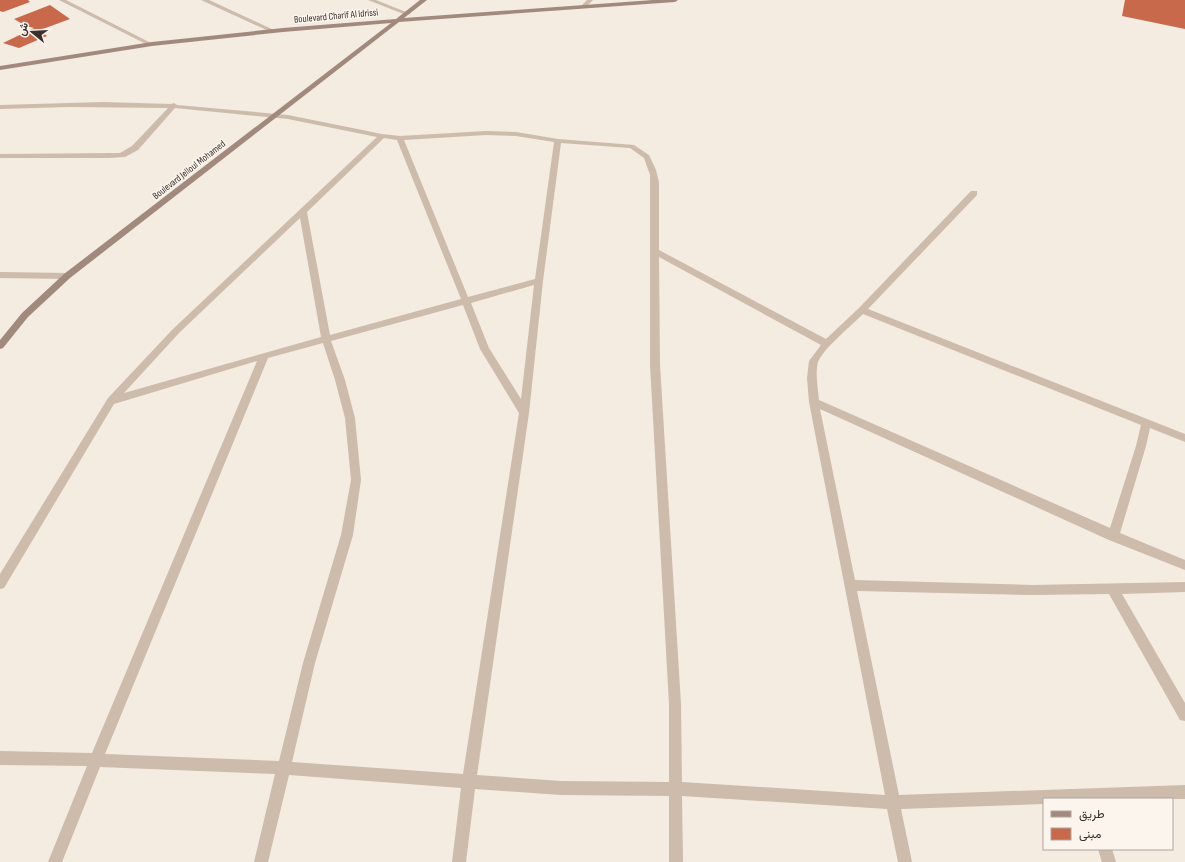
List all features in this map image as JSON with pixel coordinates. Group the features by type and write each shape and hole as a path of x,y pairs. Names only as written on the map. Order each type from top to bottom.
{"street":[{"path":"62,0 150,44"},
{"path":"204,0 273,31"},
{"path":"371,0 408,14"},
{"name":"Boulevard Jelloul Mohamed","path":"0,346 25,315 67,276 408,14 424,0"},
{"path":"583,7 590,0"},
{"name":"Boulevard Charif Al Idrissi","path":"0,68 150,44 273,31 400,20 675,0"},
{"path":"0,107 108,104 174,105 277,115 382,136 400,138 486,133 516,134 558,141 632,146 642,151 652,162 655,182 655,365 675,704 677,789 676,862"},
{"path":"0,156 109,156 122,154 135,148 174,105"},
{"path":"0,584 111,401 176,331 382,136"},
{"path":"400,138 485,349 524,413"},
{"path":"459,862 469,780 524,413 538,281 558,141"},
{"path":"905,862 849,585 814,402 812,378 814,361 827,344 862,310 974,193"},
{"path":"261,862 309,663 347,535 356,480 350,418 340,380 326,340 303,212"},
{"path":"656,252 827,344"},
{"path":"0,275 67,276"},
{"path":"111,401 264,356 538,281"},
{"path":"862,310 1185,438"},
{"path":"55,862 264,356"},
{"path":"814,402 1113,536 1185,565"},
{"path":"1113,536 1141,446 1146,423"},
{"path":"849,585 1032,590 1185,587"},
{"path":"1113,589 1185,715"},
{"path":"0,758 96,760 283,768 469,780 561,788 677,789 893,802 1043,799"},
{"path":"1087,798 1185,792"},
{"path":"1105,850 1109,862"}],"building":[{"path":"0,0 28,0 30,2 3,12 0,11"},
{"path":"1125,0 1185,0 1185,29 1122,16"},
{"path":"50,5 70,19 40,30 47,36 19,48 3,43 34,28 26,26 14,19"}]}
